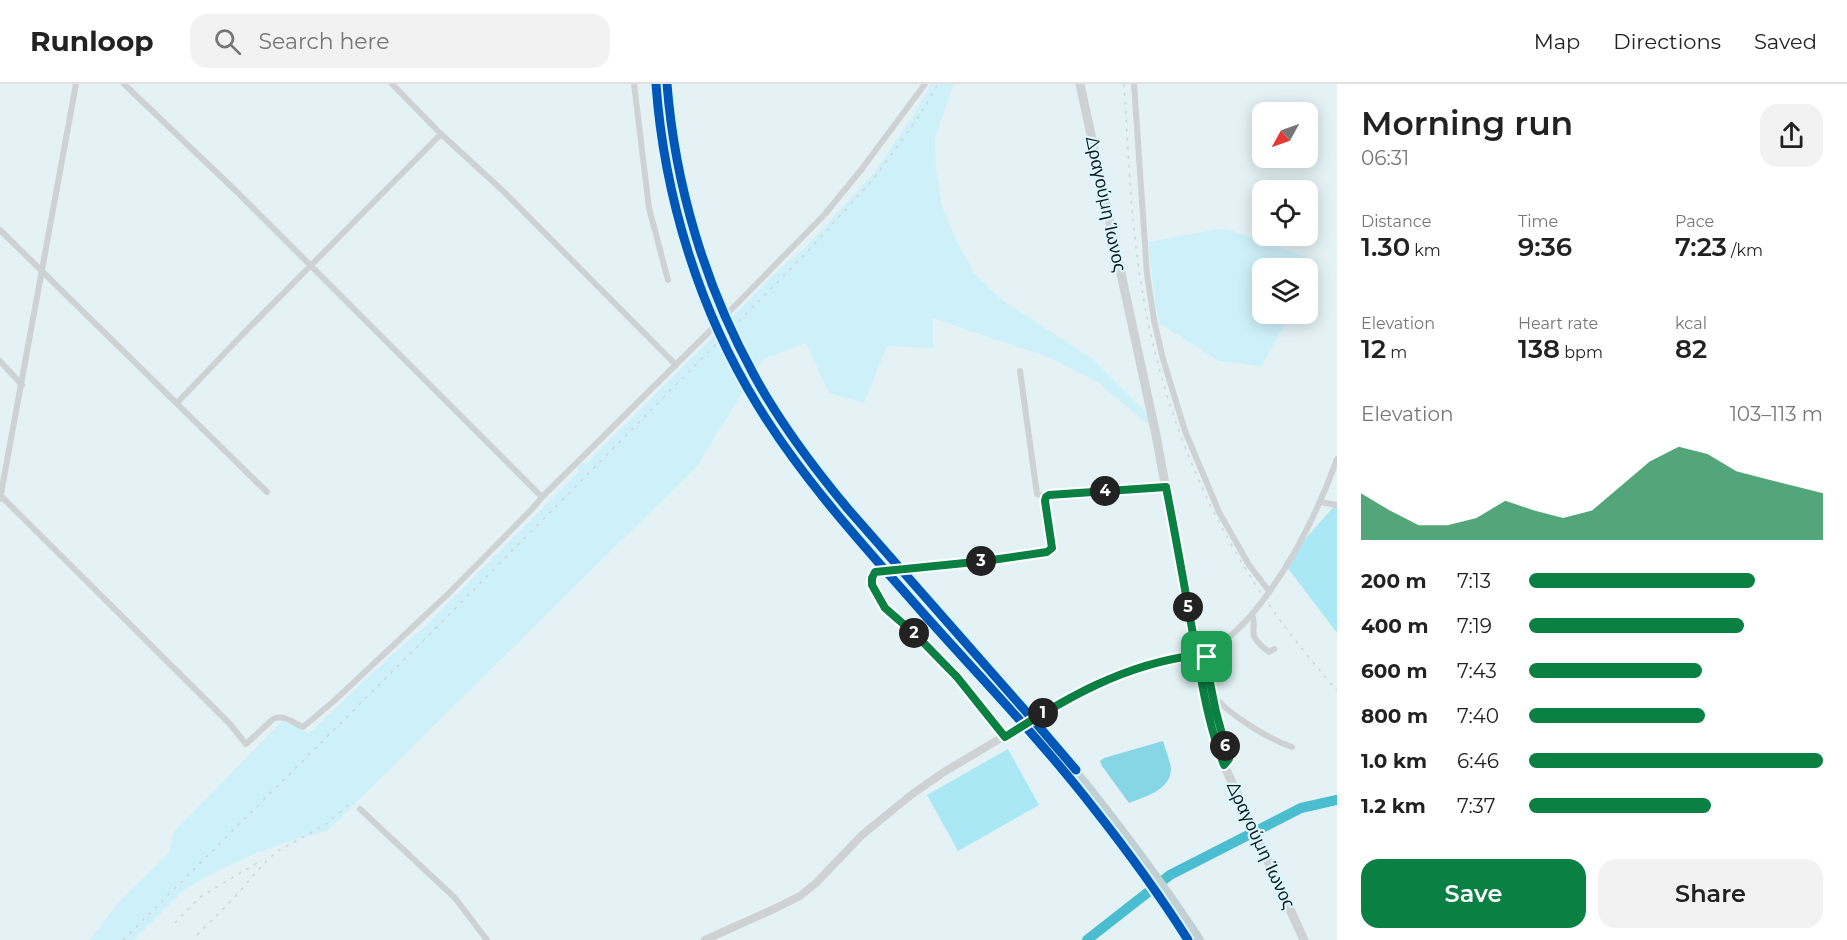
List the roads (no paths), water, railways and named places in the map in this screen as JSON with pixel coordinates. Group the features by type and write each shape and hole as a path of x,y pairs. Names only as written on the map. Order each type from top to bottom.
{"main road":[{"path":"656,84 664,156 684,237 713,317 744,382 764,416 828,504 1110,822 1188,940"},
{"path":"667,84 676,154 694,232 722,307 774,410 822,477 1033,719 1199,940"},
{"name":"Δραγούμη Ίωνος","path":"1080,84 1201,659 1208,714 1224,765 1304,940"}],"street":[{"path":"76,84 40,270 22,385 0,498 229,723 246,744 278,717 284,717 303,727 448,594 533,508 542,496 825,214 925,84"},
{"path":"124,84 236,191 542,496"},
{"path":"392,84 441,134 502,190 676,365"},
{"path":"634,84 649,208 668,280"},
{"path":"1134,84 1147,274 1152,312 1163,359 1185,430 1219,512 1249,565 1269,591"},
{"path":"177,403 441,134"},
{"path":"0,230 267,492"},
{"path":"0,362 22,385"},
{"path":"1020,371 1036,491 1040,496 1166,487"},
{"path":"705,940 800,896 885,814 944,772 1075,694 1114,676 1166,660 1201,659 1252,614 1284,572 1320,502 1337,459"},
{"path":"1005,737 957,677 916,635 885,608 875,593 872,578 875,572 1047,552 1052,548 1046,497"},
{"path":"1320,502 1337,505"},
{"path":"1252,614 1255,620 1254,636 1269,652 1274,649"},
{"path":"1201,659 1206,663 1229,759 1224,765"},
{"path":"1213,694 1219,702 1238,717 1280,743 1292,747"},
{"path":"360,809 455,898 487,940"}],"waterway":[{"path":"1087,940 1170,875 1301,808 1337,800"}],"railway":[{"path":"123,940 429,635 808,251 875,177 919,116 938,84"},
{"path":"1124,84 1131,200 1139,270 1154,349 1177,426 1208,500 1247,571 1278,618 1337,691"},
{"path":"197,935 268,859 281,849 325,825 352,802"},
{"path":"175,923 200,897 257,863"}]}
